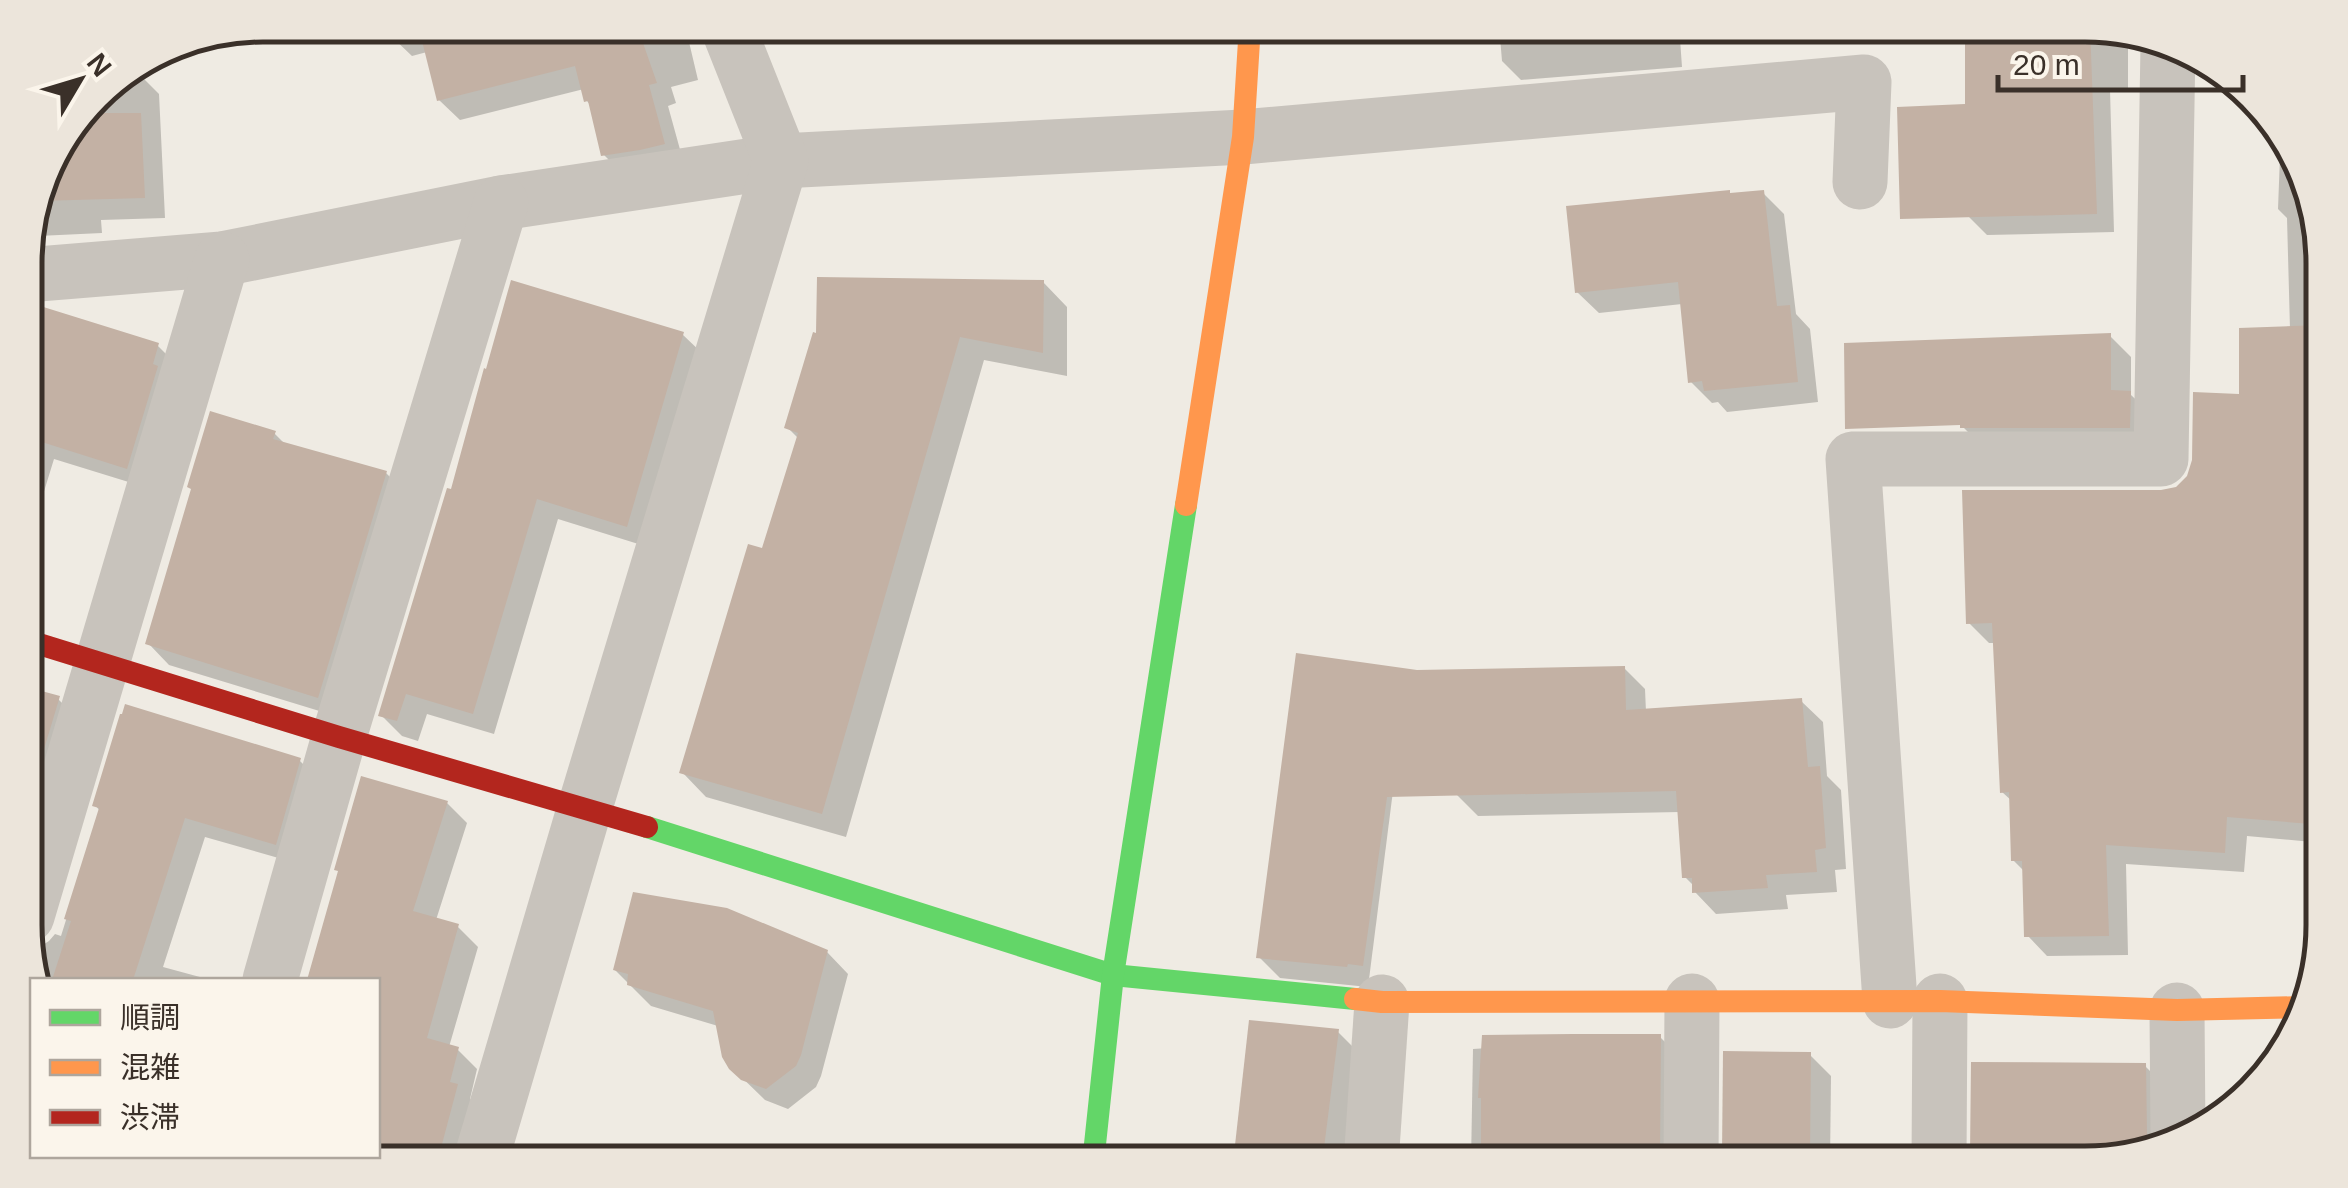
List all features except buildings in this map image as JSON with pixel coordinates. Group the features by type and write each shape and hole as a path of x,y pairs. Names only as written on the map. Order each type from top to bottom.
{"street":[{"path":"485,1146 781,161 734,42"},
{"path":"1095,1146 1113,975 1243,138 1249,42"},
{"path":"1936,1145 1915,1001 1853,459 2162,458 2168,59"},
{"path":"43,274 222,259 501,202 781,161 1243,138 1864,82 1860,182"},
{"path":"271,978 501,202"},
{"path":"42,864 222,259"},
{"path":"42,645 339,738 585,807 1113,975 1382,1002 1915,1001 2176,1010 2289,1007"},
{"path":"1691,1145 1692,1001"},
{"path":"1371,1145 1382,1002"},
{"path":"2176,1010 2178,1125"}],"traffic: fast":[{"path":"1095,1146 1113,975 1186,505"},
{"path":"647,827 1113,975 1355,999"}],"traffic: slow":[{"path":"1186,505 1243,137 1249,42"},
{"path":"1355,999 1940,1001 2177,1010 2289,1007"}],"traffic: jam":[{"path":"42,645 647,827"}]}
